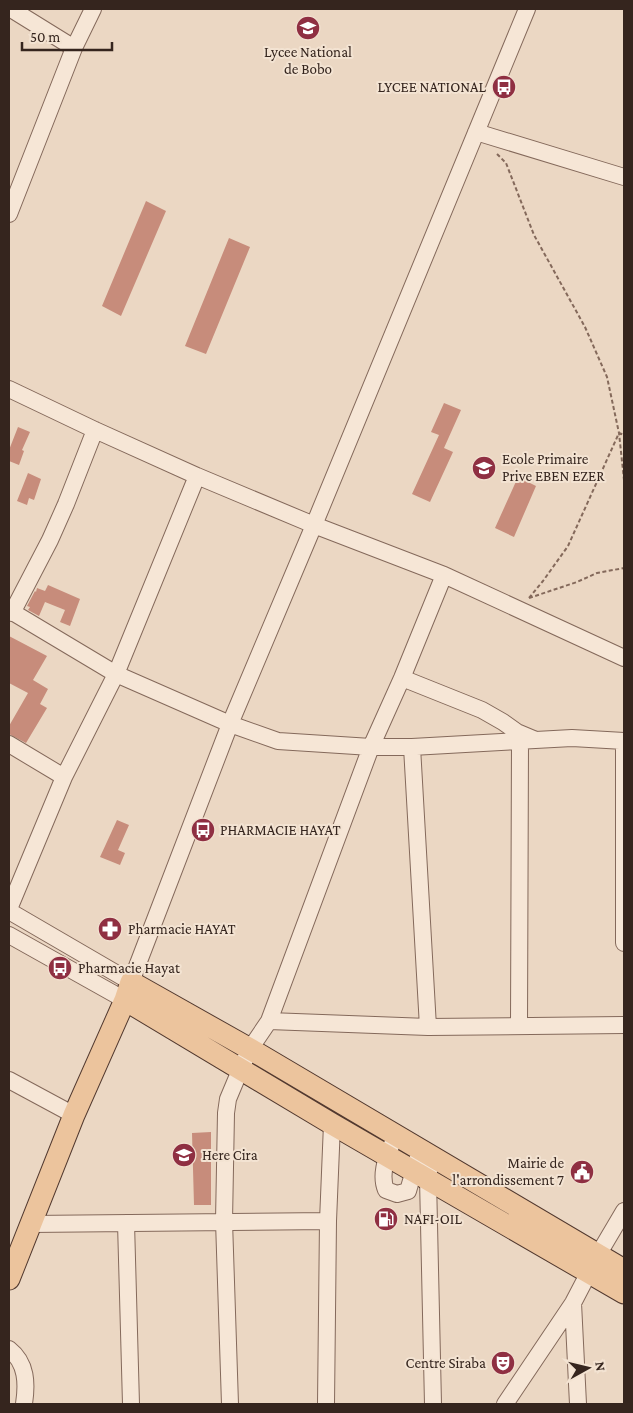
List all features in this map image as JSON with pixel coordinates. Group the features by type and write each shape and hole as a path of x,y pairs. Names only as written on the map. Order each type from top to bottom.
{"main road":[{"path":"128,991 250,1049 396,1134 594,1264 624,1293"},
{"path":"128,991 240,1068 421,1175 594,1264 624,1270"},
{"path":"9,1279 74,1115 128,991"}],"street":[{"path":"11,9 74,48"},
{"path":"9,214 74,48 93,9"},
{"path":"128,991 230,724 527,9"},
{"path":"476,132 624,177"},
{"path":"9,389 198,476 314,525 525,604 624,658"},
{"path":"95,430 50,540 10,611 116,674 230,724 278,741 371,747 412,747 572,738 624,741 624,943"},
{"path":"128,991 9,910 64,777 116,674 198,476"},
{"path":"230,1404 224,1221 226,1113 228,1100 240,1068 269,1021 371,747 402,678 444,575"},
{"path":"402,678 482,710 517,732 537,740"},
{"path":"519,1025 520,742"},
{"path":"9,744 64,777"},
{"path":"412,747 428,1027"},
{"path":"9,935 128,991"},
{"path":"269,1021 428,1027 624,1025"},
{"path":"9,1080 74,1115"},
{"path":"326,1404 328,1221 332,1124"},
{"path":"396,1134 387,1155 383,1179 386,1190 397,1194 408,1191 421,1175"},
{"path":"425,1152 421,1175 433,1404"},
{"path":"505,1404 573,1303 624,1211"},
{"path":"30,1224 328,1221"},
{"path":"126,1223 131,1404"},
{"path":"573,1303 578,1404"},
{"path":"9,1349 15,1354 23,1368 27,1385 24,1404"}],"path":[{"path":"494,151 506,163 534,235 585,327 607,377 619,433 624,480"},
{"path":"619,433 624,435"},
{"path":"525,604 568,546 619,433"},
{"path":"525,604 597,573 624,568"}],"building":[{"path":"146,201 166,211 121,316 102,306"},
{"path":"229,238 250,247 206,354 185,346"},
{"path":"444,403 461,410 444,448 453,452 430,502 412,494 439,435 431,432"},
{"path":"18,427 30,432 22,450 24,451 19,465 9,461 9,450"},
{"path":"28,473 41,479 34,500 29,498 27,505 17,501"},
{"path":"518,477 536,486 514,537 495,528"},
{"path":"48,585 80,599 70,626 60,622 65,610 45,602 39,616 28,610 30,607 27,606 37,588 45,591"},
{"path":"9,636 47,656 33,680 48,689 40,704 47,708 26,743 9,734 9,726 28,693 9,683"},
{"path":"117,820 129,825 118,850 125,853 120,865 100,857"},
{"path":"211,1132 211,1205 194,1205 192,1133"},
{"path":"393,1211 394,1225 378,1226 377,1212"}],"place":[{"name":"Lycee National de Bobo","path":"308,28"},
{"name":"LYCEE NATIONAL","path":"504,87"},
{"name":"Ecole Primaire Prive EBEN EZER","path":"484,468"},
{"name":"PHARMACIE HAYAT","path":"203,830"},
{"name":"Pharmacie HAYAT","path":"110,929"},
{"name":"Pharmacie Hayat","path":"60,968"},
{"name":"Here Cira","path":"184,1155"},
{"name":"Mairie de l'arrondissement 7","path":"582,1172"},
{"name":"NAFI-OIL","path":"386,1219"},
{"name":"Centre Siraba","path":"503,1363"}]}
